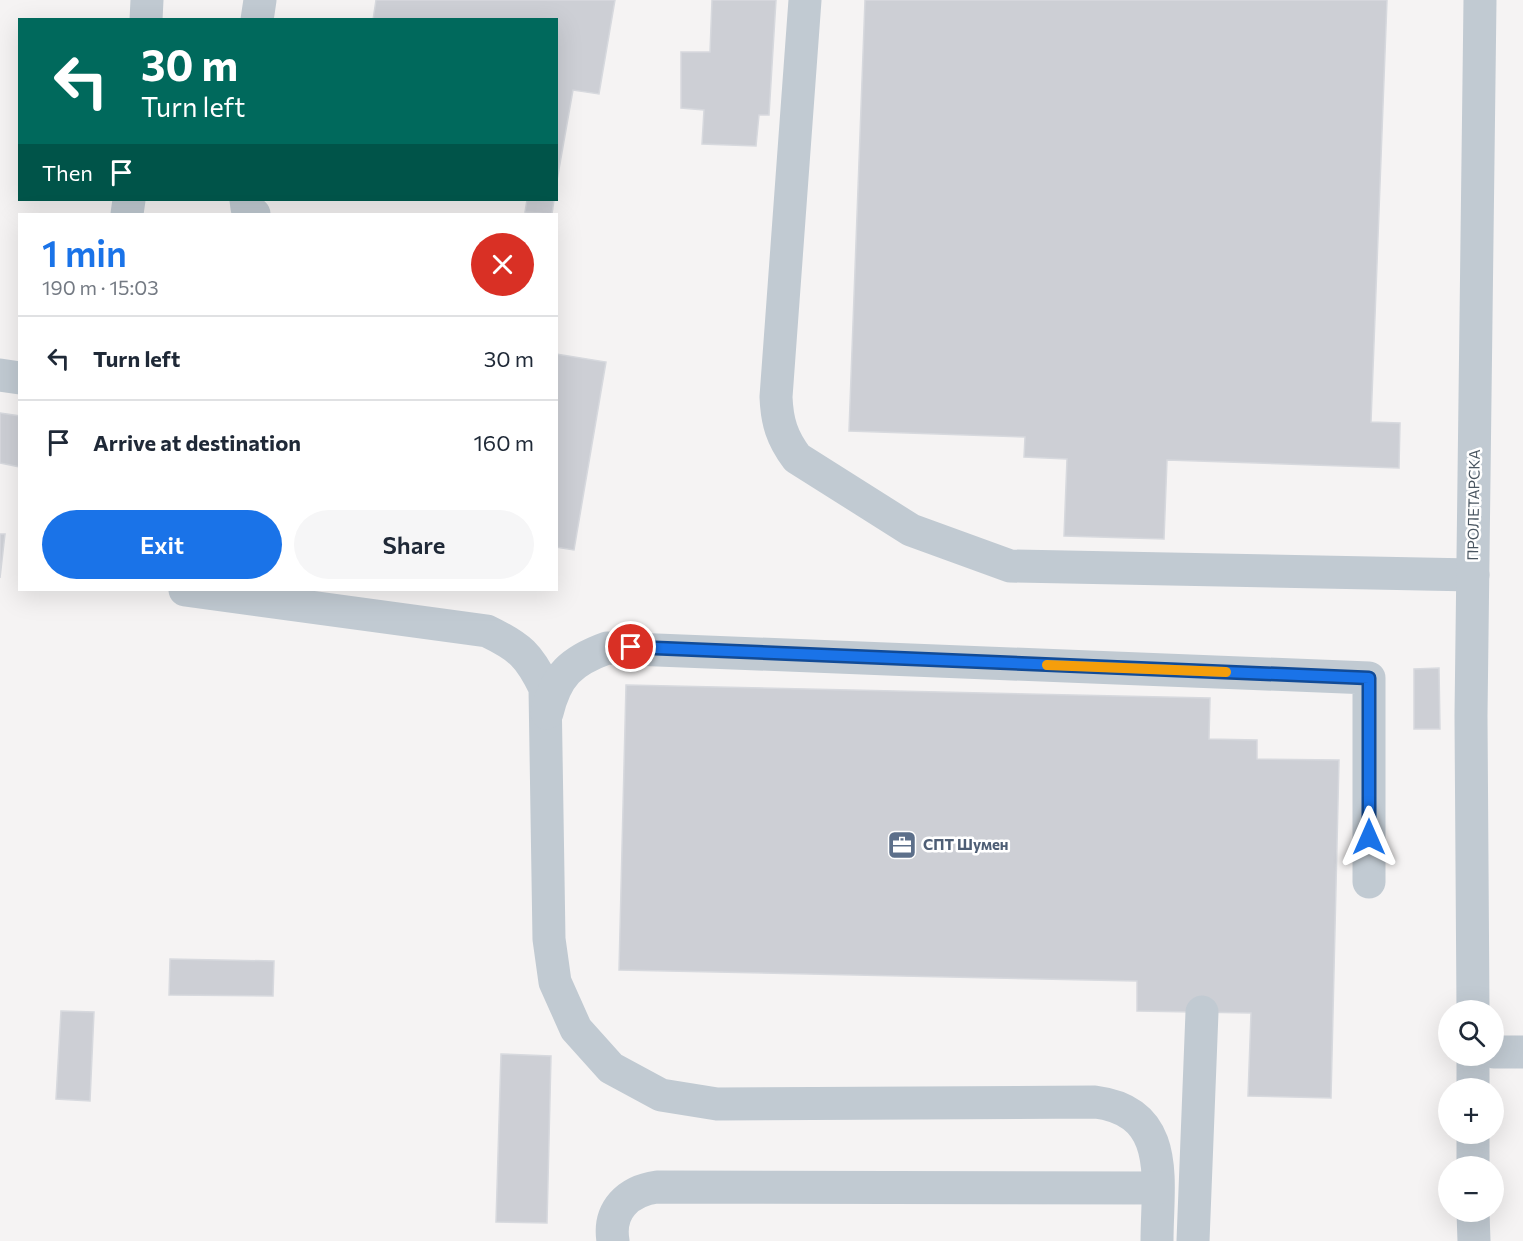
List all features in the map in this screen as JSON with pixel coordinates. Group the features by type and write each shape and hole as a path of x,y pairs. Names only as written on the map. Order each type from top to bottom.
{"street":[{"path":"146,18 147,0"},
{"path":"257,18 260,0"},
{"path":"805,0 776,398 777,419 784,440 797,458 911,531 1010,566 1473,575"},
{"name":"ПРОЛЕТАРСКА","path":"1473,1000 1473,575 1480,0"},
{"path":"0,375 18,378"},
{"path":"191,591 487,631 512,643 532,662 545,688 547,715 549,939 555,982 576,1029 611,1068 661,1095 717,1104 1095,1102 1114,1104 1131,1113 1145,1125 1154,1142 1158,1161 1157,1241"},
{"path":"547,715 553,692 565,671 584,656 607,648 1369,678 1369,882"},
{"path":"1192,1241 1202,1012"},
{"path":"1504,1052 1523,1052"},
{"path":"613,1241 614,1217 620,1204 630,1194 643,1188 657,1186 1157,1188"},
{"path":"1473,1222 1474,1241"}],"building":[{"path":"376,0 615,0 599,94 573,90 558,175 558,18 373,18"},
{"path":"712,0 776,0 769,115 759,115 756,146 702,144 704,110 681,108 681,52 710,52"},
{"path":"865,0 1387,0 1371,422 1400,423 1399,468 1167,460 1164,539 1064,536 1067,459 1024,457 1025,437 849,431"},
{"path":"527,201 554,201 552,213 525,212"},
{"path":"558,354 606,362 574,550 558,547"},
{"path":"0,413 18,416 18,467 0,463"},
{"path":"0,534 5,534 0,578"},
{"path":"1439,668 1440,729 1414,729 1414,669"},
{"path":"626,685 1210,698 1209,739 1257,740 1257,759 1339,760 1331,1098 1248,1096 1251,1013 1137,1011 1137,981 619,970"},
{"path":"170,959 274,961 273,996 169,995"},
{"path":"61,1011 94,1012 90,1101 56,1099"},
{"path":"501,1054 551,1056 547,1223 496,1222"}],"slow traffic":[{"path":"1047,665 1226,672"}],"place":[{"name":"СПТ Шумен","path":"902,845"}],"route":[{"path":"631,647 1369,678 1369,837"}]}
